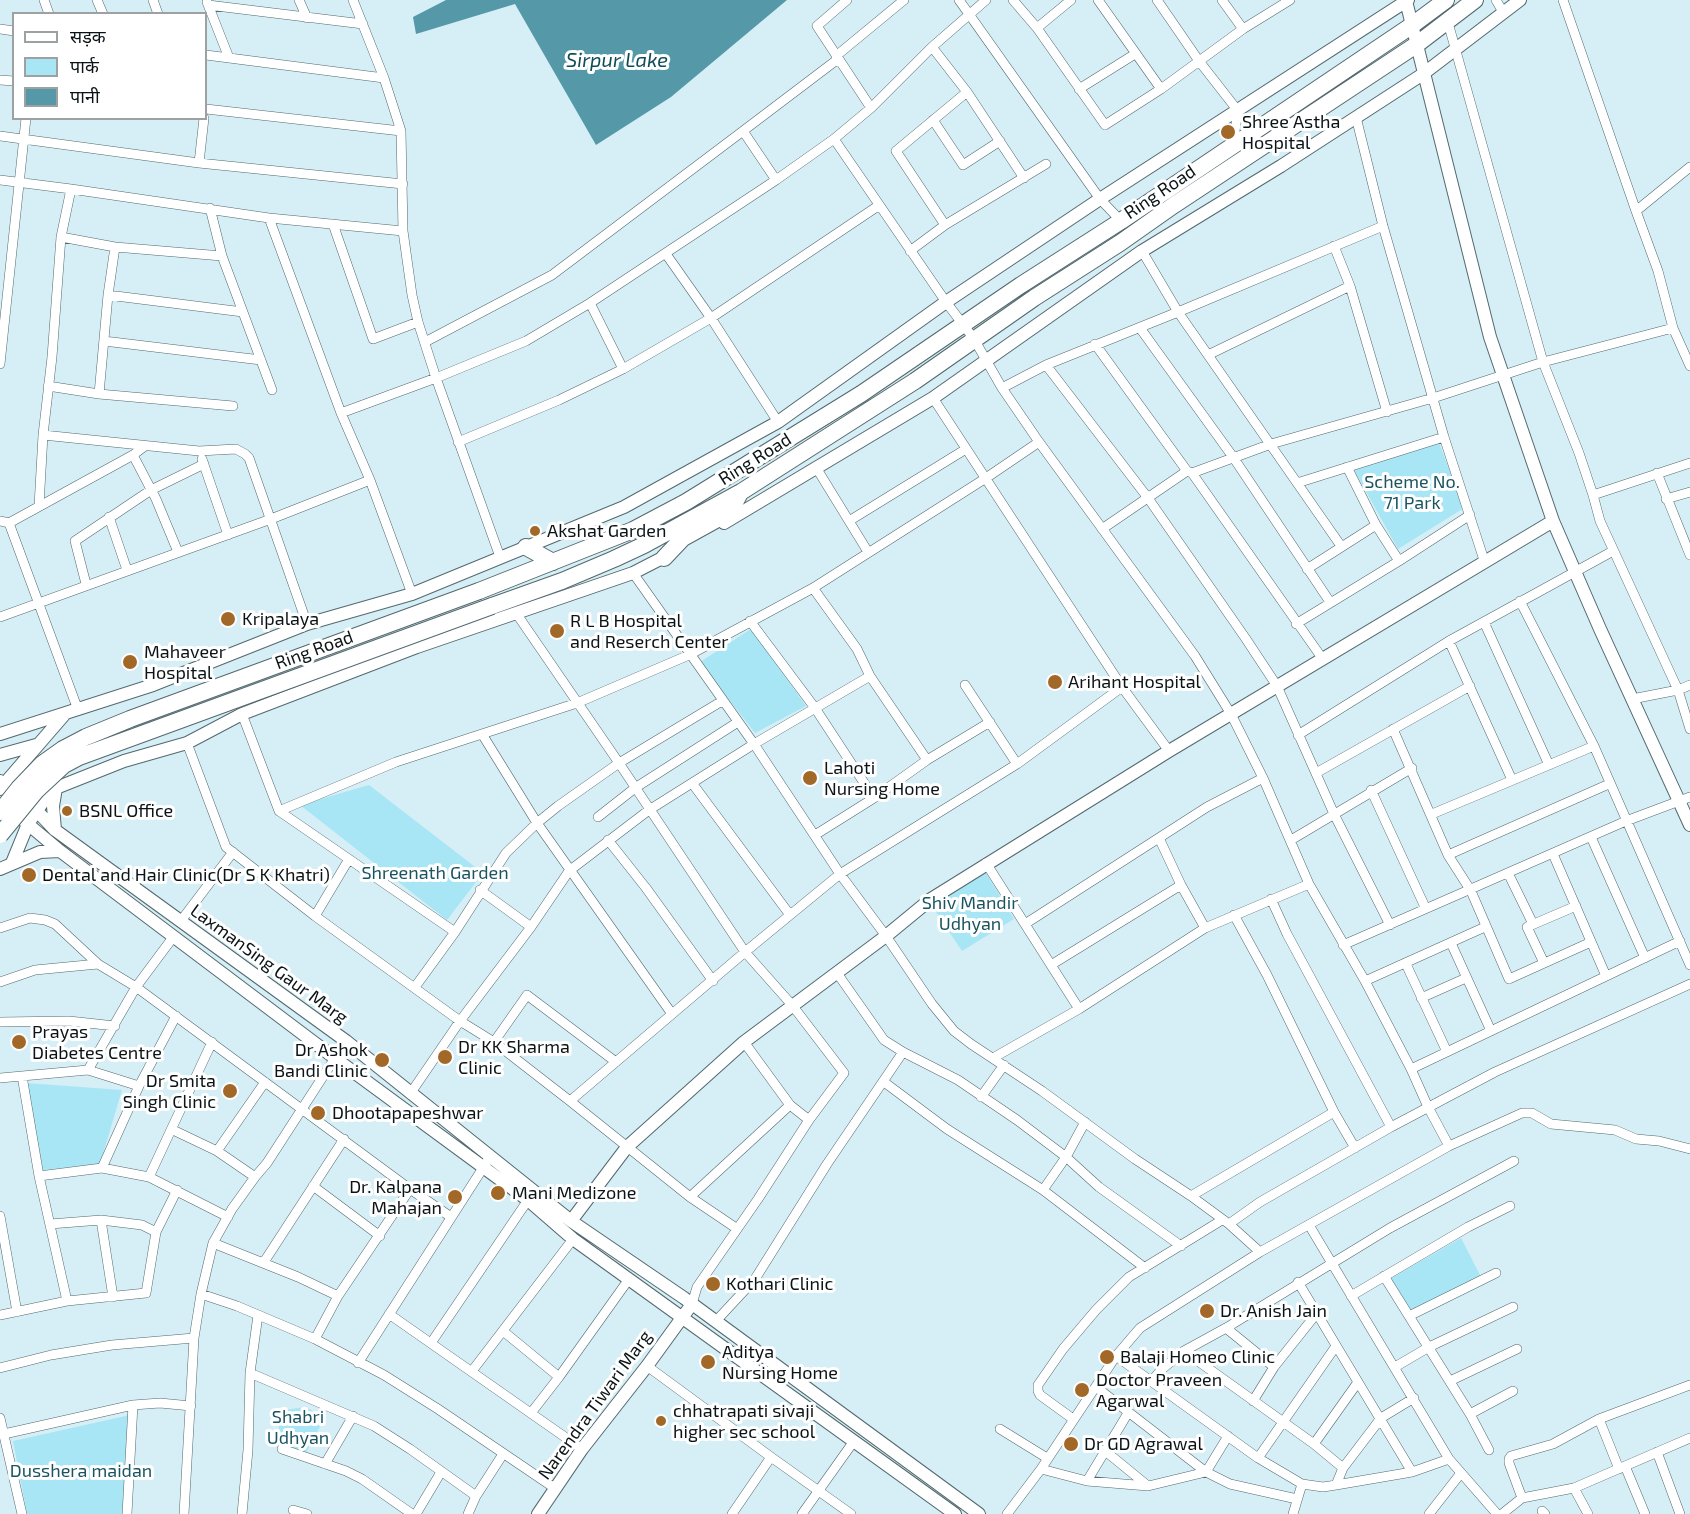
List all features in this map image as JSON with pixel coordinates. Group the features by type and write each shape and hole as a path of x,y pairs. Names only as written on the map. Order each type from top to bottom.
{"highway":[{"name":"Ring Road","path":"0,835 36,791 64,765 79,757 562,581 624,555 741,492 915,381 974,339 1416,45 1475,0"},
{"name":"Ring Road","path":"0,812 42,764 63,749 86,737 479,591 633,530 686,502 861,394 1411,26 1442,1"},
{"path":"664,558 683,538 730,512 741,492"},
{"path":"526,547 553,562"}],"street":[{"path":"299,0 307,18"},
{"path":"353,0 402,130 403,231 418,322 500,558"},
{"path":"847,0 817,26 871,108"},
{"path":"425,342 552,275 837,58 904,0"},
{"path":"959,0 1100,200 1121,221"},
{"path":"341,412 436,378 526,341 590,303 777,180 834,139 871,108 932,47 986,0"},
{"path":"1013,0 1037,28 1106,125 1243,29 1290,0"},
{"path":"1037,28 1071,0"},
{"path":"1098,0 1161,88"},
{"path":"1157,0 1199,61 1238,111 1233,144"},
{"path":"1222,0 1243,29"},
{"path":"0,734 153,685 307,624 412,594 624,507 778,422 946,302 1406,0 1490,337 1553,520 1632,699 1685,798 1690,825"},
{"path":"1496,0 1503,12"},
{"path":"12,863 28,824 56,788 124,761 187,743 242,714 417,647 633,573 664,558 933,398 1142,251 1423,74 1520,0"},
{"path":"1563,0 1658,271 1674,328 1690,366"},
{"path":"1442,1 1543,362 1579,453 1600,521 1678,690 1690,729"},
{"path":"207,2 307,18 363,24"},
{"path":"207,2 230,58"},
{"path":"932,47 967,92 1024,178"},
{"path":"1079,89 1135,54"},
{"path":"207,55 384,78"},
{"path":"945,225 896,151 967,92"},
{"path":"207,109 402,130"},
{"path":"1356,117 1383,226 1444,437 1485,560"},
{"path":"0,364 2,327 26,120"},
{"path":"199,163 204,120"},
{"path":"933,120 963,165 1000,141"},
{"path":"743,131 777,180"},
{"path":"0,136 199,163 403,184"},
{"path":"834,139 878,206 964,324 1002,388 1039,442 1195,656 1231,714 1263,778 1309,884 1365,981 1449,1146"},
{"path":"910,251 945,225 1046,164"},
{"path":"1636,211 1690,167"},
{"path":"0,180 269,218 403,231"},
{"path":"39,506 43,435 61,237 71,189"},
{"path":"458,441 559,400 623,369 711,318 878,206"},
{"path":"210,208 222,256 272,390"},
{"path":"269,218 412,594"},
{"path":"333,224 373,339 418,322"},
{"path":"1002,388 1046,365 1095,344 1140,328 1383,226"},
{"path":"61,237 115,247 222,256"},
{"path":"1334,246 1350,286 1387,412"},
{"path":"99,394 108,294 115,247"},
{"path":"1142,251 1178,312 1341,546"},
{"path":"666,254 711,318 778,422"},
{"path":"1208,355 1350,286"},
{"path":"108,294 243,312"},
{"path":"590,303 623,369"},
{"path":"1140,328 1233,457 1330,602"},
{"path":"1102,529 1190,472 1271,444 1387,412 1543,362 1674,328"},
{"path":"104,341 261,360"},
{"path":"1095,344 1190,472 1322,658"},
{"path":"1046,365 1148,498 1246,639 1276,687 1334,814 1390,925"},
{"path":"48,386 99,394 233,406"},
{"path":"933,398 1122,687 1169,750"},
{"path":"43,435 199,451 236,449 245,454 249,458 307,624"},
{"path":"1298,483 1444,437"},
{"path":"279,811 396,762 577,703 689,655 813,588 1039,442"},
{"path":"78,710 38,602 4,522 39,506 133,455 145,446"},
{"path":"849,521 966,449"},
{"path":"199,451 228,535"},
{"path":"133,455 178,552"},
{"path":"1593,495 1690,463"},
{"path":"86,584 75,541 151,490 204,464"},
{"path":"1347,467 1376,525 1399,561"},
{"path":"817,469 868,552"},
{"path":"1657,474 1690,555"},
{"path":"0,617 86,584 228,535 370,480"},
{"path":"1666,499 1690,492"},
{"path":"1296,624 1470,515"},
{"path":"110,518 127,570"},
{"path":"571,1221 627,1147 744,1042 886,936 931,899 1169,750 1553,520"},
{"path":"1307,569 1376,525"},
{"path":"1298,735 1449,641 1613,551"},
{"path":"633,573 754,744 840,874 932,1004 954,1031 1191,1196 1260,1252"},
{"path":"813,588 857,649 870,676 927,760"},
{"path":"1520,601 1594,746 1690,965"},
{"path":"516,614 745,952 792,1005 844,1073 808,1120 758,1199 697,1287 692,1304"},
{"path":"750,621 815,708 874,798"},
{"path":"1484,622 1549,765"},
{"path":"1449,641 1512,780"},
{"path":"410,1094 569,871 649,810 754,744 870,676"},
{"path":"965,685 1017,764"},
{"path":"1316,773 1470,686"},
{"path":"1632,699 1690,686"},
{"path":"570,1101 840,874 1017,764 1122,687"},
{"path":"415,987 455,932 480,890 506,854 537,823 619,763 722,701"},
{"path":"242,714 279,811 455,932"},
{"path":"1,784 64,715"},
{"path":"598,817 635,788 738,722"},
{"path":"815,835 874,798 927,760 990,722"},
{"path":"1393,729 1412,768 1448,855 1471,891 1509,978 1591,942"},
{"path":"482,734 569,871 672,1014"},
{"path":"187,743 226,847 315,916 460,1021 494,1042 690,1197 736,1228"},
{"path":"0,755 36,745"},
{"path":"1432,814 1594,746"},
{"path":"1291,840 1371,790 1412,768"},
{"path":"1025,924 1207,807 1263,778"},
{"path":"692,783 790,915"},
{"name":"LaxmanSing Gaur Marg","path":"1,784 37,811 55,830 346,1041 410,1094 573,1239 955,1514"},
{"path":"1448,855 1609,784"},
{"path":"55,830 53,806 56,788"},
{"path":"1371,790 1425,908"},
{"path":"1343,945 1425,908 1471,891 1626,821 1685,798"},
{"name":"LaxmanSing Gaur Marg","path":"0,802 60,851 336,1059 692,1304 979,1514"},
{"path":"1591,837 1645,958"},
{"path":"1159,838 1181,885 1205,928"},
{"path":"608,840 646,888 713,981"},
{"path":"0,868 40,852 60,851"},
{"path":"180,922 233,852"},
{"path":"1553,854 1606,976"},
{"path":"315,916 349,859"},
{"path":"986,863 1079,1009"},
{"path":"1508,873 1533,924"},
{"path":"993,1058 1079,1009 1205,928 1309,884"},
{"path":"1051,964 1181,885"},
{"path":"480,890 531,927"},
{"path":"1271,900 1391,1127"},
{"path":"1544,963 1527,927 1576,906"},
{"path":"1234,915 1267,975 1334,1112 1355,1148"},
{"path":"0,928 30,918 55,924 98,964 136,987 451,1217"},
{"path":"1365,981 1485,927"},
{"path":"88,1070 136,987 174,936"},
{"path":"1412,1070 1680,941"},
{"path":"1451,943 1491,1031"},
{"path":"0,982 35,970 98,964"},
{"path":"1406,964 1447,1052"},
{"path":"837,973 884,1040 948,1074 1066,1157 1099,1187 1181,1246"},
{"path":"1421,998 1466,978"},
{"path":"1073,1419 1040,1395 1038,1385 1063,1349 1096,1310 1130,1277 1428,1107 1495,1072 1690,984"},
{"path":"494,1042 527,994 616,1062"},
{"path":"102,1168 139,1086 176,1016"},
{"path":"0,1022 69,1021 115,1026"},
{"path":"184,1514 194,1338 213,1243 346,1041"},
{"path":"149,1177 212,1042"},
{"path":"744,1042 790,1105 808,1120"},
{"path":"716,1321 754,1279 827,1164 903,1052"},
{"path":"981,1097 1004,1065"},
{"path":"0,1077 88,1070 139,1086"},
{"path":"22,1076 39,1176 66,1301"},
{"path":"217,1151 265,1082"},
{"path":"884,1082 947,1129 1043,1190 1145,1268"},
{"path":"690,1197 790,1105"},
{"path":"1191,1196 1334,1112"},
{"path":"1007,1514 1041,1469 1116,1356 1140,1328 1260,1252 1449,1146 1522,1113 1532,1113 1551,1124 1615,1130 1636,1139 1659,1141 1690,1149"},
{"path":"1043,1190 1066,1157 1085,1122"},
{"path":"172,1130 217,1151 255,1177"},
{"path":"264,1262 344,1139"},
{"path":"1151,1382 1161,1370 1184,1351 1226,1328 1389,1228 1514,1161"},
{"path":"358,1363 487,1162"},
{"path":"39,1176 102,1168 149,1177 228,1217"},
{"path":"312,1186 380,1236"},
{"path":"315,1339 338,1296 410,1189"},
{"path":"0,1315 66,1301 146,1293 156,1232 177,1190"},
{"path":"431,1343 528,1200"},
{"path":"1351,1296 1468,1227 1510,1206"},
{"path":"0,1216 17,1312"},
{"path":"50,1224 101,1220 142,1225 156,1232"},
{"path":"101,1220 113,1297"},
{"path":"1309,1225 1449,1459 1497,1514"},
{"path":"472,1371 573,1239"},
{"path":"213,1243 264,1262 338,1296"},
{"path":"1409,1316 1496,1273"},
{"path":"1384,1276 1430,1347 1490,1450"},
{"path":"531,1413 560,1377 629,1279"},
{"path":"1298,1282 1412,1472"},
{"path":"201,1294 315,1339 384,1375 556,1489"},
{"name":"Narendra Tiwari Marg","path":"538,1514 582,1449 692,1304"},
{"path":"1395,1367 1430,1347 1513,1307"},
{"path":"1253,1401 1274,1367 1317,1313"},
{"path":"389,1314 582,1449"},
{"path":"242,1514 248,1450 250,1373 258,1315"},
{"path":"1226,1328 1274,1367"},
{"path":"503,1331 560,1377"},
{"path":"0,1368 51,1355 112,1345 194,1338"},
{"path":"1258,1458 1336,1346"},
{"path":"1450,1381 1517,1348"},
{"path":"1184,1351 1314,1444 1343,1468"},
{"path":"1116,1356 1258,1458 1302,1484 1323,1487 1336,1485 1412,1472 1449,1459"},
{"path":"647,1366 851,1514"},
{"path":"250,1373 353,1416 392,1437 476,1497"},
{"path":"1314,1444 1358,1382"},
{"path":"1522,1498 1509,1463 1511,1456 1553,1444 1599,1419 1690,1385"},
{"path":"1096,1387 1206,1472 1230,1484 1297,1499"},
{"path":"1470,1414 1513,1391"},
{"path":"1336,1485 1343,1468 1381,1418 1414,1398"},
{"path":"4,1434 133,1405 160,1403 191,1406"},
{"path":"127,1514 133,1405"},
{"path":"1087,1481 1128,1413"},
{"path":"325,1464 353,1416"},
{"path":"0,1418 22,1514"},
{"path":"1599,1419 1645,1514"},
{"path":"1000,1429 1047,1458"},
{"path":"1041,1469 1087,1481 1148,1486 1206,1472 1228,1436"},
{"path":"1502,1514 1522,1498 1574,1488 1690,1438"},
{"path":"802,1514 854,1441"},
{"path":"282,1449 346,1470 414,1514 441,1472"},
{"path":"1104,1450 1148,1486"},
{"path":"1657,1452 1680,1514"},
{"path":"468,1514 503,1454"},
{"path":"732,1514 771,1457"},
{"path":"1429,1514 1461,1473"},
{"path":"1293,1514 1302,1484"},
{"path":"1574,1488 1588,1514"},
{"path":"293,1510 307,1514"}],"green space":[{"name":"Scheme No. 71 Park","path":"1439,443 1464,508 1398,549 1354,470"},
{"path":"751,629 806,706 755,733 700,662"},
{"name":"Shreenath Garden","path":"369,785 483,873 447,920 300,805"},
{"name":"Shiv Mandir Udhyan","path":"984,870 1014,919 962,951 932,906"},
{"path":"26,1083 122,1090 100,1164 43,1170"},
{"path":"1461,1238 1481,1277 1409,1313 1390,1279"},
{"name":"Shabri Udhyan","path":"305,1407 325,1417 305,1455 280,1449 278,1411"},
{"name":"Dusshera maidan","path":"130,1415 123,1514 27,1514 13,1441"}],"water":[{"name":"Sirpur Lake","path":"446,0 787,0 671,97 596,145 515,4 416,34 413,17"}],"place":[{"name":"Shree Astha Hospital","path":"1228,132"},
{"name":"Akshat Garden","path":"535,531"},
{"name":"Kripalaya","path":"228,619"},
{"name":"R L B Hospital and Reserch Center","path":"557,631"},
{"name":"Mahaveer Hospital","path":"130,662"},
{"name":"Arihant Hospital","path":"1055,682"},
{"name":"Lahoti Nursing Home","path":"810,778"},
{"name":"BSNL Office","path":"67,811"},
{"name":"Dental and Hair Clinic(Dr S K Khatri)","path":"29,875"},
{"name":"Prayas Diabetes Centre","path":"19,1042"},
{"name":"Dr KK Sharma Clinic","path":"445,1057"},
{"name":"Dr Ashok Bandi Clinic","path":"382,1060"},
{"name":"Dr Smita Singh Clinic","path":"230,1091"},
{"name":"Dhootapapeshwar","path":"318,1113"},
{"name":"Mani Medizone","path":"498,1193"},
{"name":"Dr. Kalpana Mahajan","path":"455,1197"},
{"name":"Kothari Clinic","path":"713,1284"},
{"name":"Dr. Anish Jain","path":"1207,1311"},
{"name":"Balaji Homeo Clinic","path":"1107,1357"},
{"name":"Aditya Nursing Home","path":"708,1362"},
{"name":"Doctor Praveen Agarwal","path":"1082,1390"},
{"name":"chhatrapati sivaji higher sec school","path":"661,1421"},
{"name":"Dr GD Agrawal","path":"1071,1444"}]}
